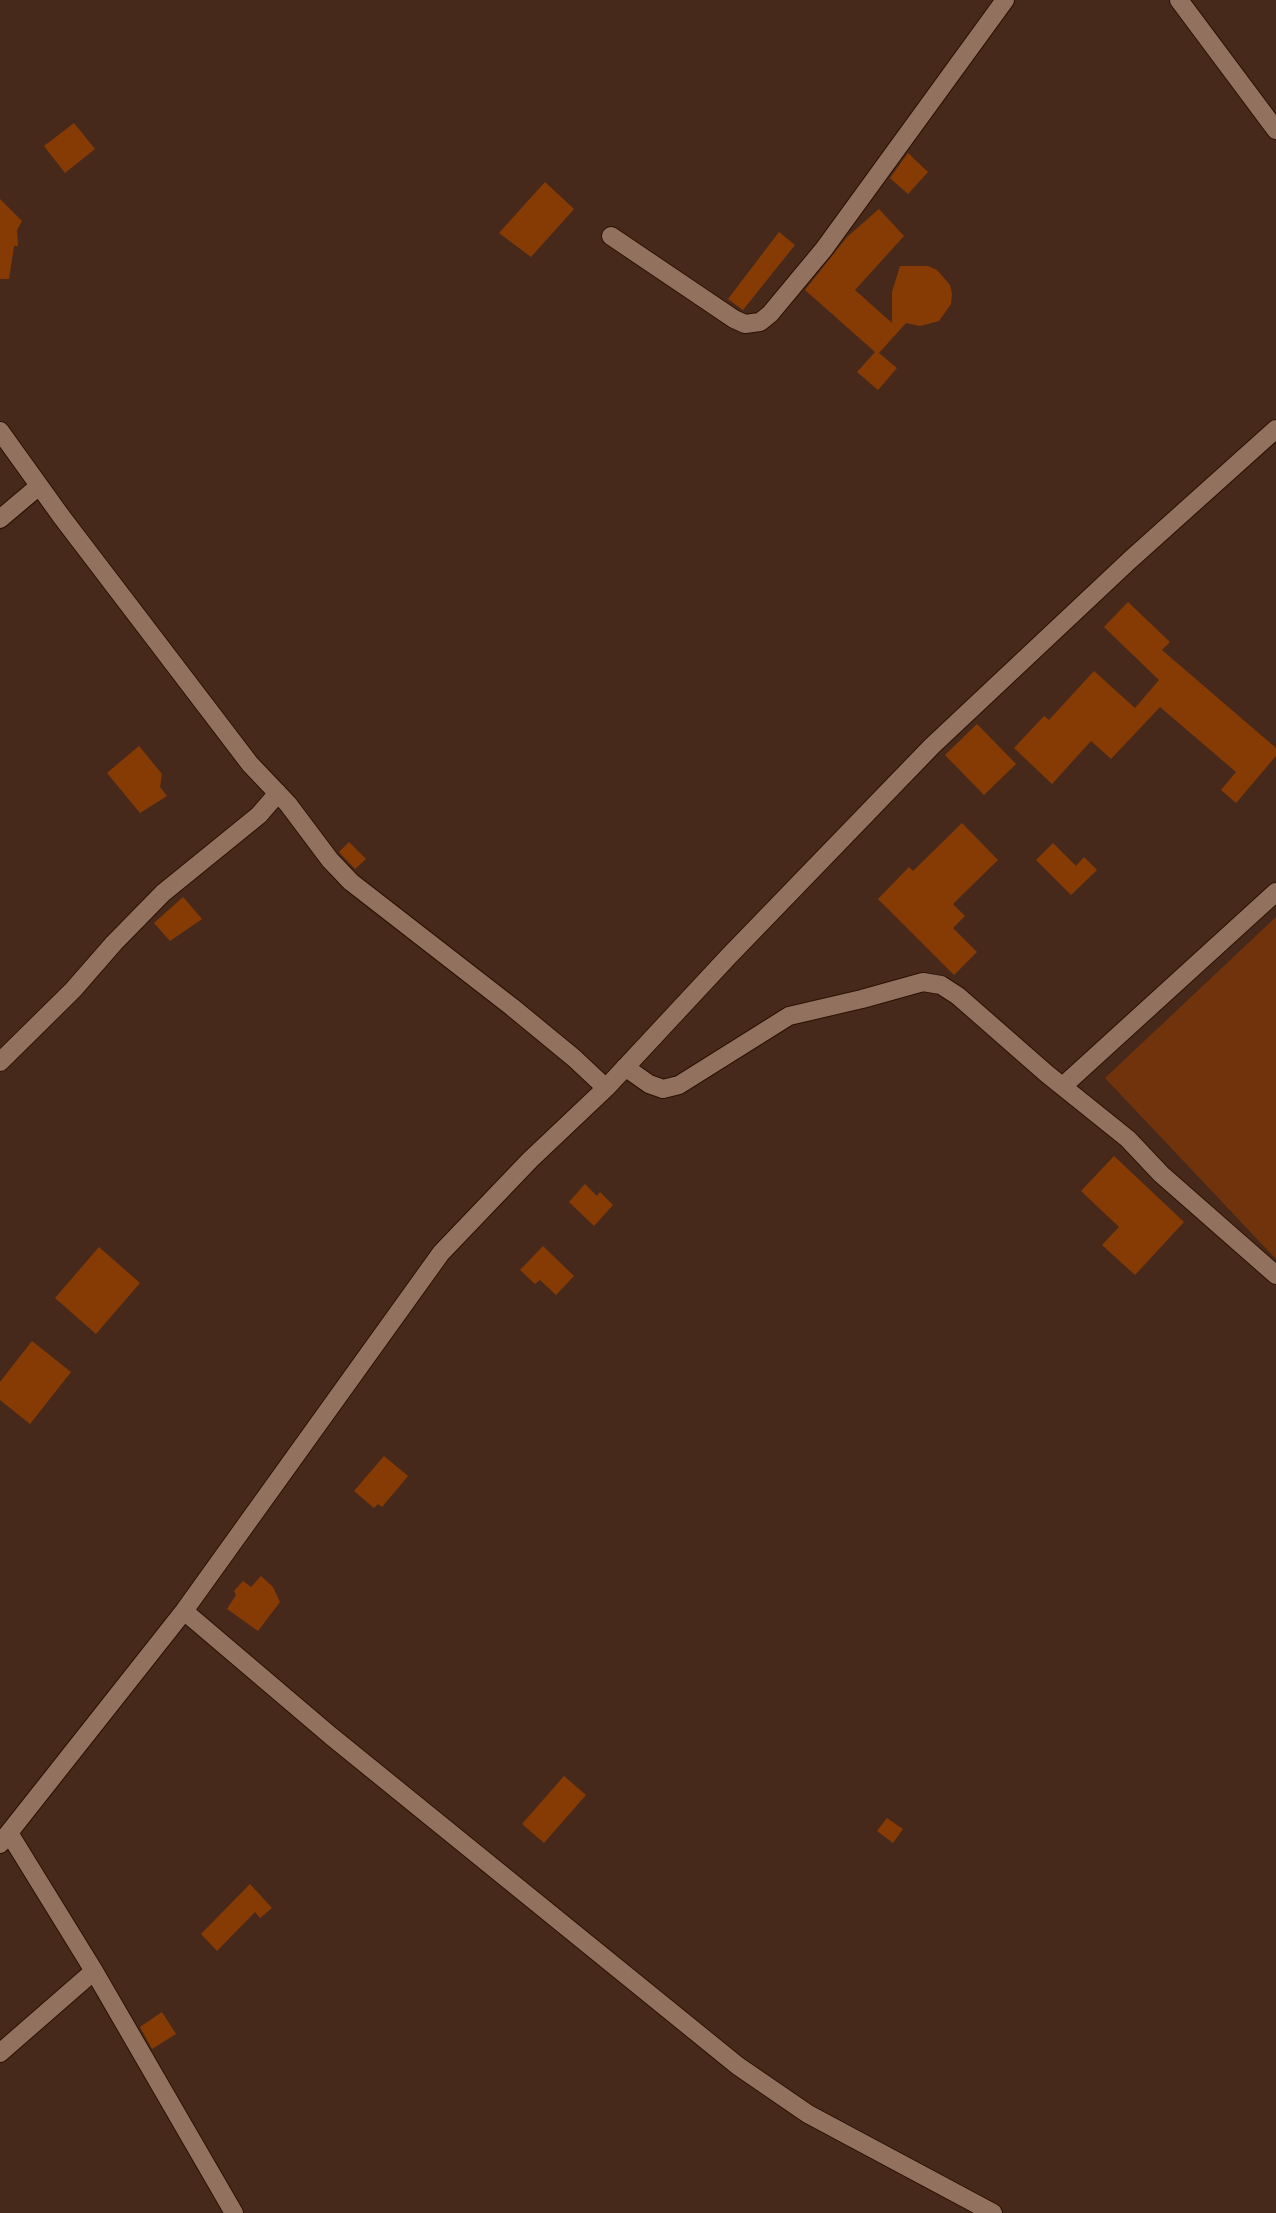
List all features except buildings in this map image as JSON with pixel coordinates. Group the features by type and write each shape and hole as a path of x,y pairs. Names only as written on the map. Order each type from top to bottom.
{"street":[{"path":"611,236 734,319 746,324 760,322 824,249 1004,0"},
{"path":"1179,0 1276,130"},
{"path":"234,2213 94,1971 5,1838 184,1611 441,1253 530,1160 606,1088 727,957 932,746 1139,551 1276,429"},
{"path":"0,431 250,764 278,793 330,860 351,882 512,1007 606,1088"},
{"path":"0,519 39,486"},
{"path":"0,1062 73,990 163,893 259,815 278,793"},
{"path":"1063,1086 1276,892"},
{"path":"625,1067 649,1084 663,1089 680,1085 789,1016 923,982 941,985 958,996 1128,1139 1161,1174 1276,1275"},
{"path":"184,1611 331,1736 738,2066 808,2114 993,2213"},
{"path":"0,2053 94,1971"}],"shaded area":[{"path":"1276,917 1276,1259 1105,1078"}]}
